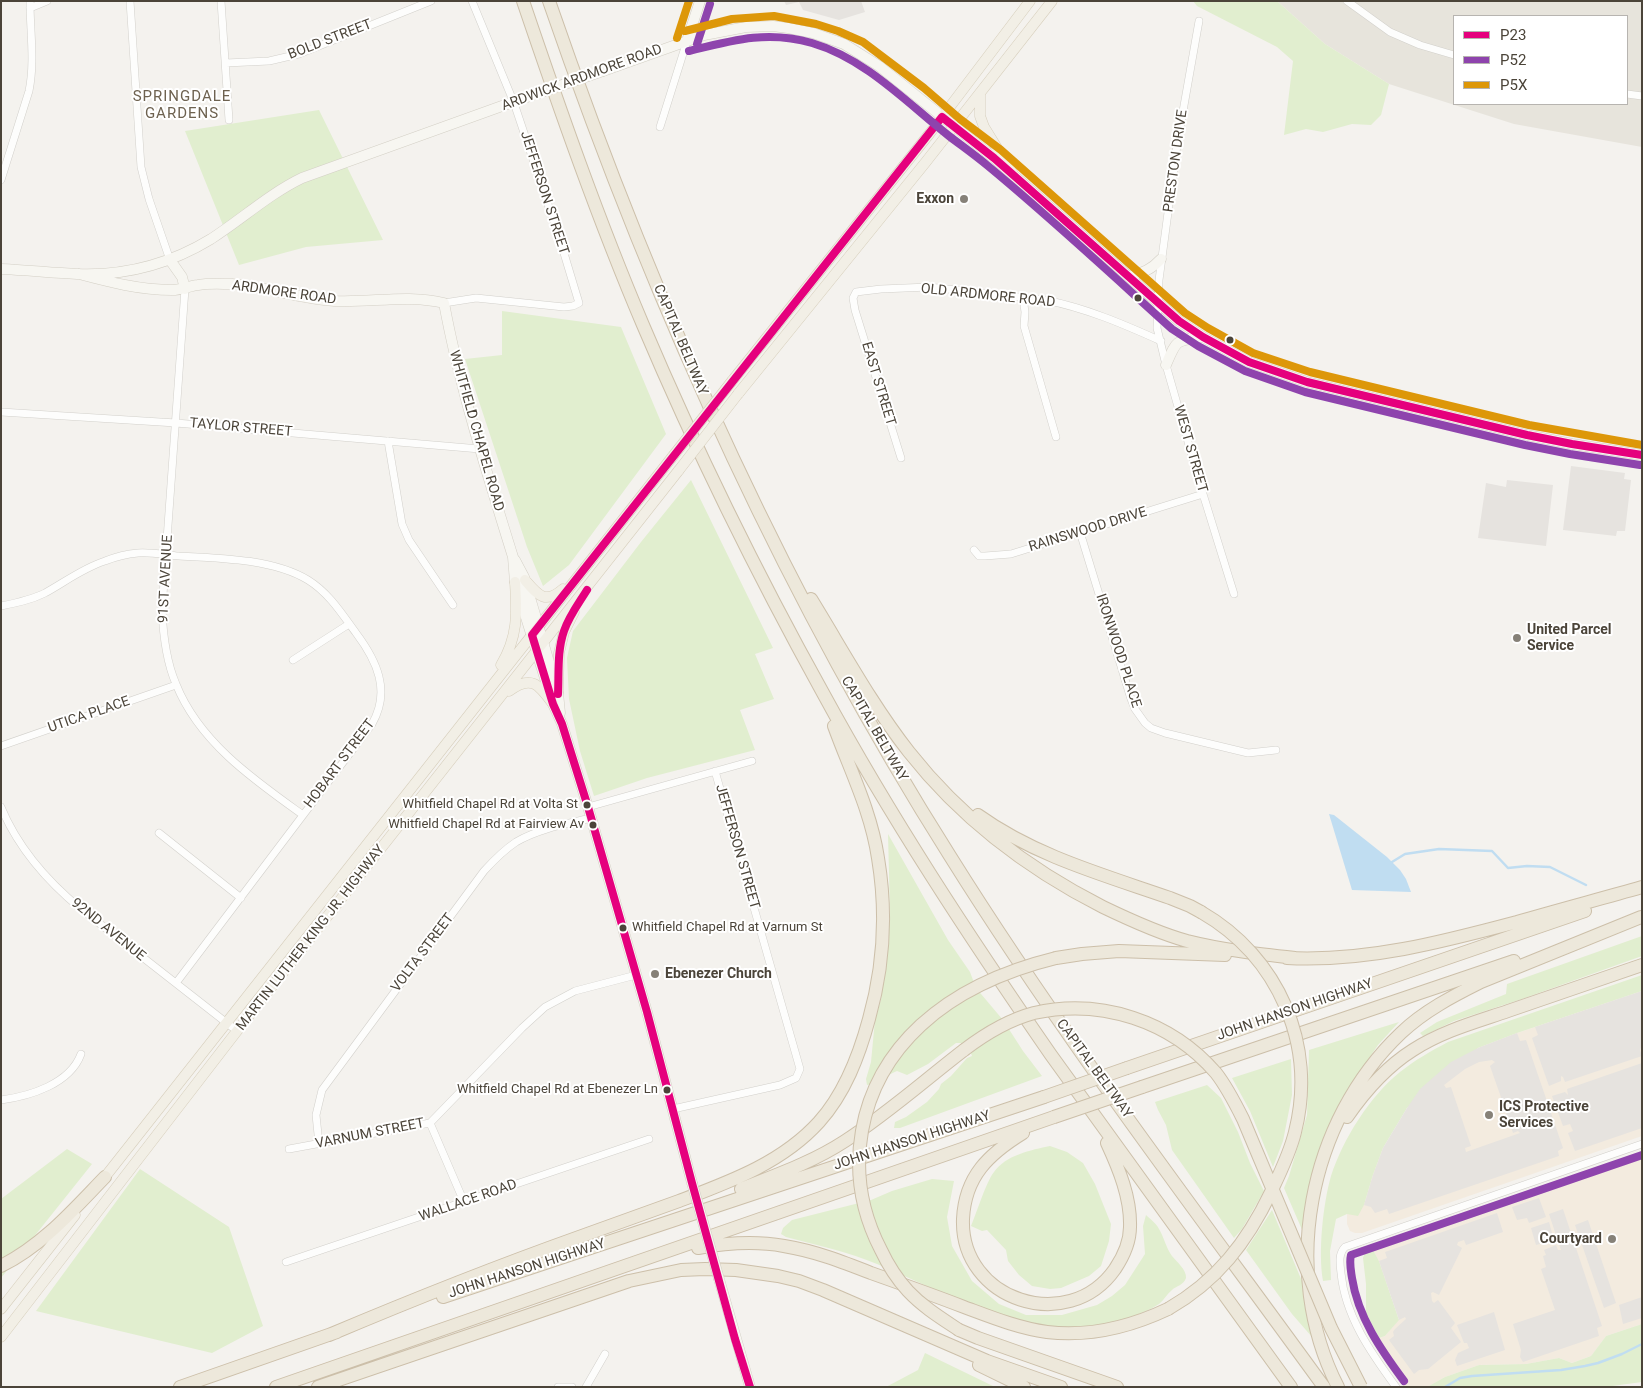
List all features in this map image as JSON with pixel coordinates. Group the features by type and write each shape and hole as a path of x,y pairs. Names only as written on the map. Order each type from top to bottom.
{"highway":[{"name":"CAPITAL BELTWAY","path":"522,1 565,124 643,325 703,459 824,695 893,812 1019,1009 1090,1110 1292,1387"},
{"name":"CAPITAL BELTWAY","path":"549,1 591,120 641,248 692,370 785,567 865,716 955,865 1008,947 1071,1038 1324,1387"},
{"path":"754,504 866,689 909,752 943,793 981,827 1040,870 1079,894 1143,926 1185,940 1218,948 1295,958"},
{"path":"329,1335 517,1259 739,1177 787,1150 803,1138 820,1121 848,1078 866,1031 879,979 884,928 881,880 870,820 824,695"},
{"path":"580,1280 676,1252 720,1244 744,1242 783,1246 821,1254 1007,1323 1047,1332 1070,1333 1111,1330 1133,1324 1188,1298 1221,1268 1250,1231 1286,1158 1295,1132 1300,1104 1301,1082 1297,1044 1287,1008 1280,992 1265,969 1232,933 1190,906 1061,860 1013,838 967,807 909,752"},
{"path":"1116,1387 959,1330 936,1315 908,1291 894,1274 875,1238 863,1202 858,1156 864,1117 881,1074 901,1046 921,1024 952,1002 983,984 1017,970 1056,958 1119,951 1295,958 1356,956 1430,944 1642,887"},
{"name":"JOHN HANSON HIGHWAY","path":"180,1387 329,1335 1044,1097 1642,891"},
{"path":"1338,1387 1323,1352 1312,1308 1308,1271 1310,1214 1314,1189 1331,1136 1340,1115 1360,1081 1402,1031 1458,994 1481,982 1641,917"},
{"name":"JOHN HANSON HIGHWAY","path":"276,1387 580,1280 1641,917"},
{"path":"1321,1169 1338,1132 1356,1103 1382,1074 1411,1051 1427,1041 1452,1030 1642,965"},
{"path":"616,1239 823,1154 864,1128 992,1030 1026,1016 1059,1009 1086,1008 1114,1012 1139,1019 1164,1031 1185,1044 1217,1074 1243,1119 1327,1320 1361,1387"},
{"path":"1054,1117 1010,1141 990,1156 974,1176 963,1206 965,1241 970,1255 987,1280 1005,1293 1025,1302 1039,1304 1068,1302 1084,1296 1097,1288 1110,1276 1120,1262 1127,1246 1130,1220 1126,1196 1113,1156 1090,1110"},
{"path":"1,1266 41,1241 105,1176"},
{"path":"318,1387 629,1281 681,1270 736,1270 778,1276 807,1284 987,1361 1061,1387"},
{"path":"855,1304 1024,1387"},
{"path":"339,1387 484,1331"}],"main road":[{"name":"MARTIN LUTHER KING JR. HIGHWAY","path":"1,1308 672,456 942,117 1030,1"},
{"name":"MARTIN LUTHER KING JR. HIGHWAY","path":"1,1336 738,394 954,127 1052,1"},
{"path":"980,93 980,116 984,127 1013,174"},
{"path":"520,581 537,594 547,597 558,593 580,573"},
{"path":"486,694 513,641 520,581"},
{"path":"558,693 559,653 564,632 590,583"},
{"path":"502,696 516,686 529,683 536,684 553,704"}],"street":[{"path":"1,180 4,162 29,91 32,77 30,5 47,1"},
{"path":"130,1 141,167 149,199 170,260 182,277 185,289"},
{"path":"220,1 229,120"},
{"name":"BOLD STREET","path":"226,63 269,61 299,54 431,1"},
{"name":"JEFFERSON STREET","path":"472,1 514,103 578,302"},
{"path":"660,126 700,1"},
{"path":"1347,1 1390,32 1420,45 1453,55"},
{"name":"PRESTON DRIVE","path":"1158,302 1161,259 1177,145 1199,22"},
{"name":"ARDWICK ARDMORE ROAD","path":"1,269 78,274 127,272 170,260 213,238 276,192 302,178 686,41 722,31 746,27 773,26 813,33 858,51 900,82 1013,174 1179,321 1203,337 1249,362 1307,382 1527,435 1642,455"},
{"path":"1628,94 1642,96"},
{"path":"1129,276 1153,268 1161,259"},
{"name":"ARDMORE ROAD","path":"78,274 152,289 172,290 204,284 231,284 254,286 333,301 413,298 444,303 476,298 564,307 573,306 578,302"},
{"name":"OLD ARDMORE ROAD","path":"856,310 853,298 856,292 929,287 1045,300 1104,317 1161,341"},
{"name":"91ST AVENUE","path":"185,289 162,609 167,651 176,685 193,715 219,748 240,767 303,815"},
{"path":"1023,298 1024,326 1056,437"},
{"name":"WEST STREET","path":"1158,302 1158,328 1166,365 1202,494 1234,594"},
{"name":"WHITFIELD CHAPEL ROAD","path":"444,303 450,339 462,385 512,557 539,626 558,693 562,724"},
{"name":"EAST STREET","path":"856,310 901,458"},
{"path":"1166,365 1175,344 1183,340 1203,337"},
{"name":"TAYLOR STREET","path":"1,412 176,423 480,449"},
{"path":"388,441 402,524 409,540 454,604"},
{"name":"RAINSWOOD DRIVE","path":"974,550 979,556 1011,554 1202,494"},
{"name":"IRONWOOD PLACE","path":"1080,532 1131,699 1145,723 1165,734 1248,753 1276,750"},
{"name":"HOBART STREET","path":"1,606 37,596 104,561 139,553 256,563 286,570 306,579 323,592 363,642 375,664 380,681 381,703 367,732 176,983"},
{"name":"WHITFIELD CHAPEL ROAD","path":"520,581 536,651 553,704 562,724 588,807 750,1387"},
{"path":"293,660 349,624"},
{"name":"UTICA PLACE","path":"1,746 176,685"},
{"path":"588,807 752,761"},
{"name":"JEFFERSON STREET","path":"673,1109 786,1083 796,1078 800,1072 800,1066 715,771"},
{"name":"92ND AVENUE","path":"1,807 24,850 58,889 238,1032"},
{"name":"VOLTA STREET","path":"319,1144 316,1116 322,1090 484,871 509,847 526,837 591,818"},
{"path":"159,833 241,898"},
{"name":"VARNUM STREET","path":"289,1149 430,1123 522,1028 545,1007 575,991 636,975"},
{"path":"1,1100 24,1095 54,1083 74,1068 81,1054"},
{"path":"430,1123 464,1202"},
{"name":"WALLACE ROAD","path":"286,1262 649,1139"},
{"path":"1396,1387 1370,1350 1352,1318 1344,1292 1340,1265 1342,1250 1349,1245 1642,1144"},
{"path":"586,1387 605,1354"},
{"path":"558,1387 572,1387"}],"shaded area":[{"path":"784,1 861,1 865,12 839,20 803,10 799,2 786,5"},
{"path":"1277,1 1642,1 1642,147 1514,124 1455,105 1628,105 1628,15 1453,15 1453,104 1389,84 1325,44"},
{"path":"1571,466 1625,473 1624,479 1631,480 1625,531 1617,531 1616,536 1563,530"},
{"path":"1507,480 1553,485 1546,546 1478,538 1486,483 1506,487"},
{"path":"1642,991 1642,1136 1362,1233 1350,1231 1347,1224 1347,1214 1364,1205 1383,1148 1478,1048"},
{"path":"1642,991 1642,1044 1640,1050 1642,1056 1565,1082 1561,1076 1561,1081 1549,1086 1532,1038 1538,1035 1535,1027"},
{"path":"1517,1033 1520,1041 1526,1040 1563,1148 1558,1151 1559,1156 1389,1214 1387,1209 1375,1213 1371,1207 1364,1205 1373,1175 1383,1148 1407,1108 1420,1089 1451,1062 1478,1048","holes":["1492,1060 1495,1062 1490,1066 1503,1103 1509,1101 1512,1110 1506,1112 1513,1133 1518,1131 1520,1133 1466,1152 1465,1148 1471,1146 1451,1087 1446,1088 1444,1085 1465,1069 1479,1062"]},
{"path":"1642,1063 1642,1128 1575,1151 1568,1133 1573,1131 1570,1124 1563,1126 1552,1096 1565,1092 1568,1095 1567,1089"},
{"path":"1642,1151 1642,1324 1606,1336 1591,1356 1572,1363 1559,1358 1526,1364 1479,1365 1445,1377 1427,1387 1404,1387 1373,1342 1385,1336 1399,1319 1379,1261 1370,1245"},
{"path":"1539,1198 1546,1217 1529,1223 1527,1218 1517,1220 1512,1207"},
{"path":"1563,1209 1602,1326 1597,1328 1599,1336 1523,1362 1520,1357 1521,1350 1513,1324 1555,1310 1541,1269 1546,1267 1543,1256 1546,1255 1544,1250 1556,1245 1558,1250 1561,1250 1549,1214"},
{"path":"1497,1213 1503,1232 1466,1245 1464,1240 1458,1242 1457,1245 1462,1248 1439,1295 1431,1293 1432,1301 1434,1303 1438,1300 1455,1323 1451,1328 1461,1342 1428,1369 1419,1370 1414,1374 1389,1340 1394,1336 1393,1332 1395,1329 1406,1319 1405,1317 1399,1320 1379,1261 1387,1258 1385,1252"},
{"path":"1588,1220 1616,1303 1604,1308 1575,1225"},
{"path":"1549,1222 1554,1240 1536,1245 1531,1228"},
{"path":"1642,1297 1642,1318 1623,1324 1619,1305"},
{"path":"1494,1312 1505,1350 1457,1366 1455,1360 1458,1353 1469,1348 1467,1343 1464,1343 1457,1325"}],"green space":[{"path":"1193,1 1277,1 1325,44 1389,84 1381,115 1371,125 1352,124 1323,132 1306,129 1284,135 1293,61 1277,47 1197,6"},
{"path":"319,110 383,240 306,247 239,265 185,131"},
{"path":"502,311 621,327 666,434 569,565 543,586 527,547 465,359 502,355"},
{"path":"691,480 773,648 755,654 774,699 740,710 755,750 647,778 594,796 580,751 569,699 567,658 573,631"},
{"path":"888,834 948,940 970,972 976,988 1003,1020 1042,1076 900,1128 894,1128 895,1122 906,1117 927,1102 941,1084 967,1058 972,1056 962,1043 956,1043 928,1064 907,1075 897,1071 876,1083 867,1085 866,1079 871,1062 875,1020 881,999 890,913"},
{"path":"1642,936 1642,956 1454,1021 1423,1036 1420,1033 1437,1022 1506,994 1507,984"},
{"path":"1642,975 1642,991 1478,1048 1407,1108 1383,1148 1364,1205 1358,1216 1347,1214 1336,1219 1330,1251 1331,1280 1323,1281 1321,1256 1322,1228 1331,1176 1350,1133 1368,1106 1389,1082 1411,1064 1448,1042"},
{"path":"1399,1022 1378,1045 1342,1098 1329,1132 1303,1232 1284,1188 1307,1115 1309,1050"},
{"path":"1291,1059 1292,1095 1283,1141 1273,1167 1250,1111 1232,1078"},
{"path":"1207,1085 1221,1098 1264,1191 1242,1229 1234,1238 1172,1150 1166,1125 1155,1102"},
{"path":"1050,1146 1067,1152 1083,1163 1095,1184 1111,1224 1109,1241 1101,1266 1089,1276 1061,1288 1050,1289 1032,1286 1019,1275 1008,1261 1006,1250 987,1230 982,1231 971,1226 988,1183 999,1166 1019,1154"},
{"path":"67,1149 92,1164 1,1278 1,1199"},
{"path":"140,1169 229,1227 263,1326 212,1353 36,1311"},
{"path":"932,1179 954,1181 947,1217 952,1246 972,1281 999,1304 1026,1315 1062,1315 1097,1305 1112,1296 1125,1285 1145,1254 1143,1226 1146,1215 1158,1227 1170,1253 1183,1269 1186,1278 1159,1304 1129,1318 1097,1326 1064,1328 1032,1324 1000,1315 968,1304 877,1264 781,1234 783,1228 792,1220 871,1200 892,1191"},
{"path":"1272,1210 1307,1293 1315,1335 1312,1337 1292,1314 1246,1250"},
{"path":"1373,1250 1379,1261 1399,1320 1385,1336 1379,1338 1366,1313 1366,1284 1363,1258 1365,1252"},
{"path":"1642,1324 1642,1382 1605,1387 1427,1387 1445,1377 1479,1365 1526,1364 1559,1358 1572,1363 1591,1356 1606,1336"},
{"path":"925,1353 995,1387 886,1387 918,1370"}],"water":[{"path":"1329,814 1334,815 1387,857 1400,870 1411,892 1352,890"}],"waterway":[{"path":"1392,862 1405,854 1439,849 1492,851 1508,868 1527,866 1550,867 1586,885"},
{"path":"1445,1387 1460,1378 1472,1376 1561,1370 1585,1366 1622,1354 1642,1344"}],"transit line":[{"name":"P5X","path":"677,38 689,1"},
{"name":"P52","path":"697,44 710,4"},
{"name":"P5X","path":"685,31 732,19 774,16 816,24 863,42 1001,150 1185,313 1253,353 1310,372 1529,425 1642,445"},
{"name":"P52","path":"689,51 736,40 780,37 796,39 832,50 868,70 988,166 1058,226 1172,329 1198,346 1245,371 1305,392 1525,445 1640,465"},
{"name":"P23","path":"750,1387 692,1183 647,1012 588,807 532,635 942,117 994,158 1179,321 1203,337 1249,362 1307,382 1527,435 1642,455"},
{"name":"P23","path":"558,694 559,654 564,631 574,610 587,590"},
{"name":"P52","path":"1404,1381 1379,1345 1359,1306 1350,1267 1351,1255 1642,1155"}],"place":[{"name":"Exxon","path":"964,199"},
{"name":"United Parcel Service","path":"1517,638"},
{"name":"Whitfield Chapel Rd at Volta St","path":"587,805"},
{"name":"Whitfield Chapel Rd at Fairview Av","path":"593,825"},
{"name":"Whitfield Chapel Rd at Varnum St","path":"623,928"},
{"name":"Ebenezer Church","path":"655,974"},
{"name":"Whitfield Chapel Rd at Ebenezer Ln","path":"667,1090"},
{"name":"ICS Protective Services","path":"1489,1115"},
{"name":"Courtyard","path":"1612,1239"}],"district":[{"name":"SPRINGDALE GARDENS","path":"182,106"}]}
